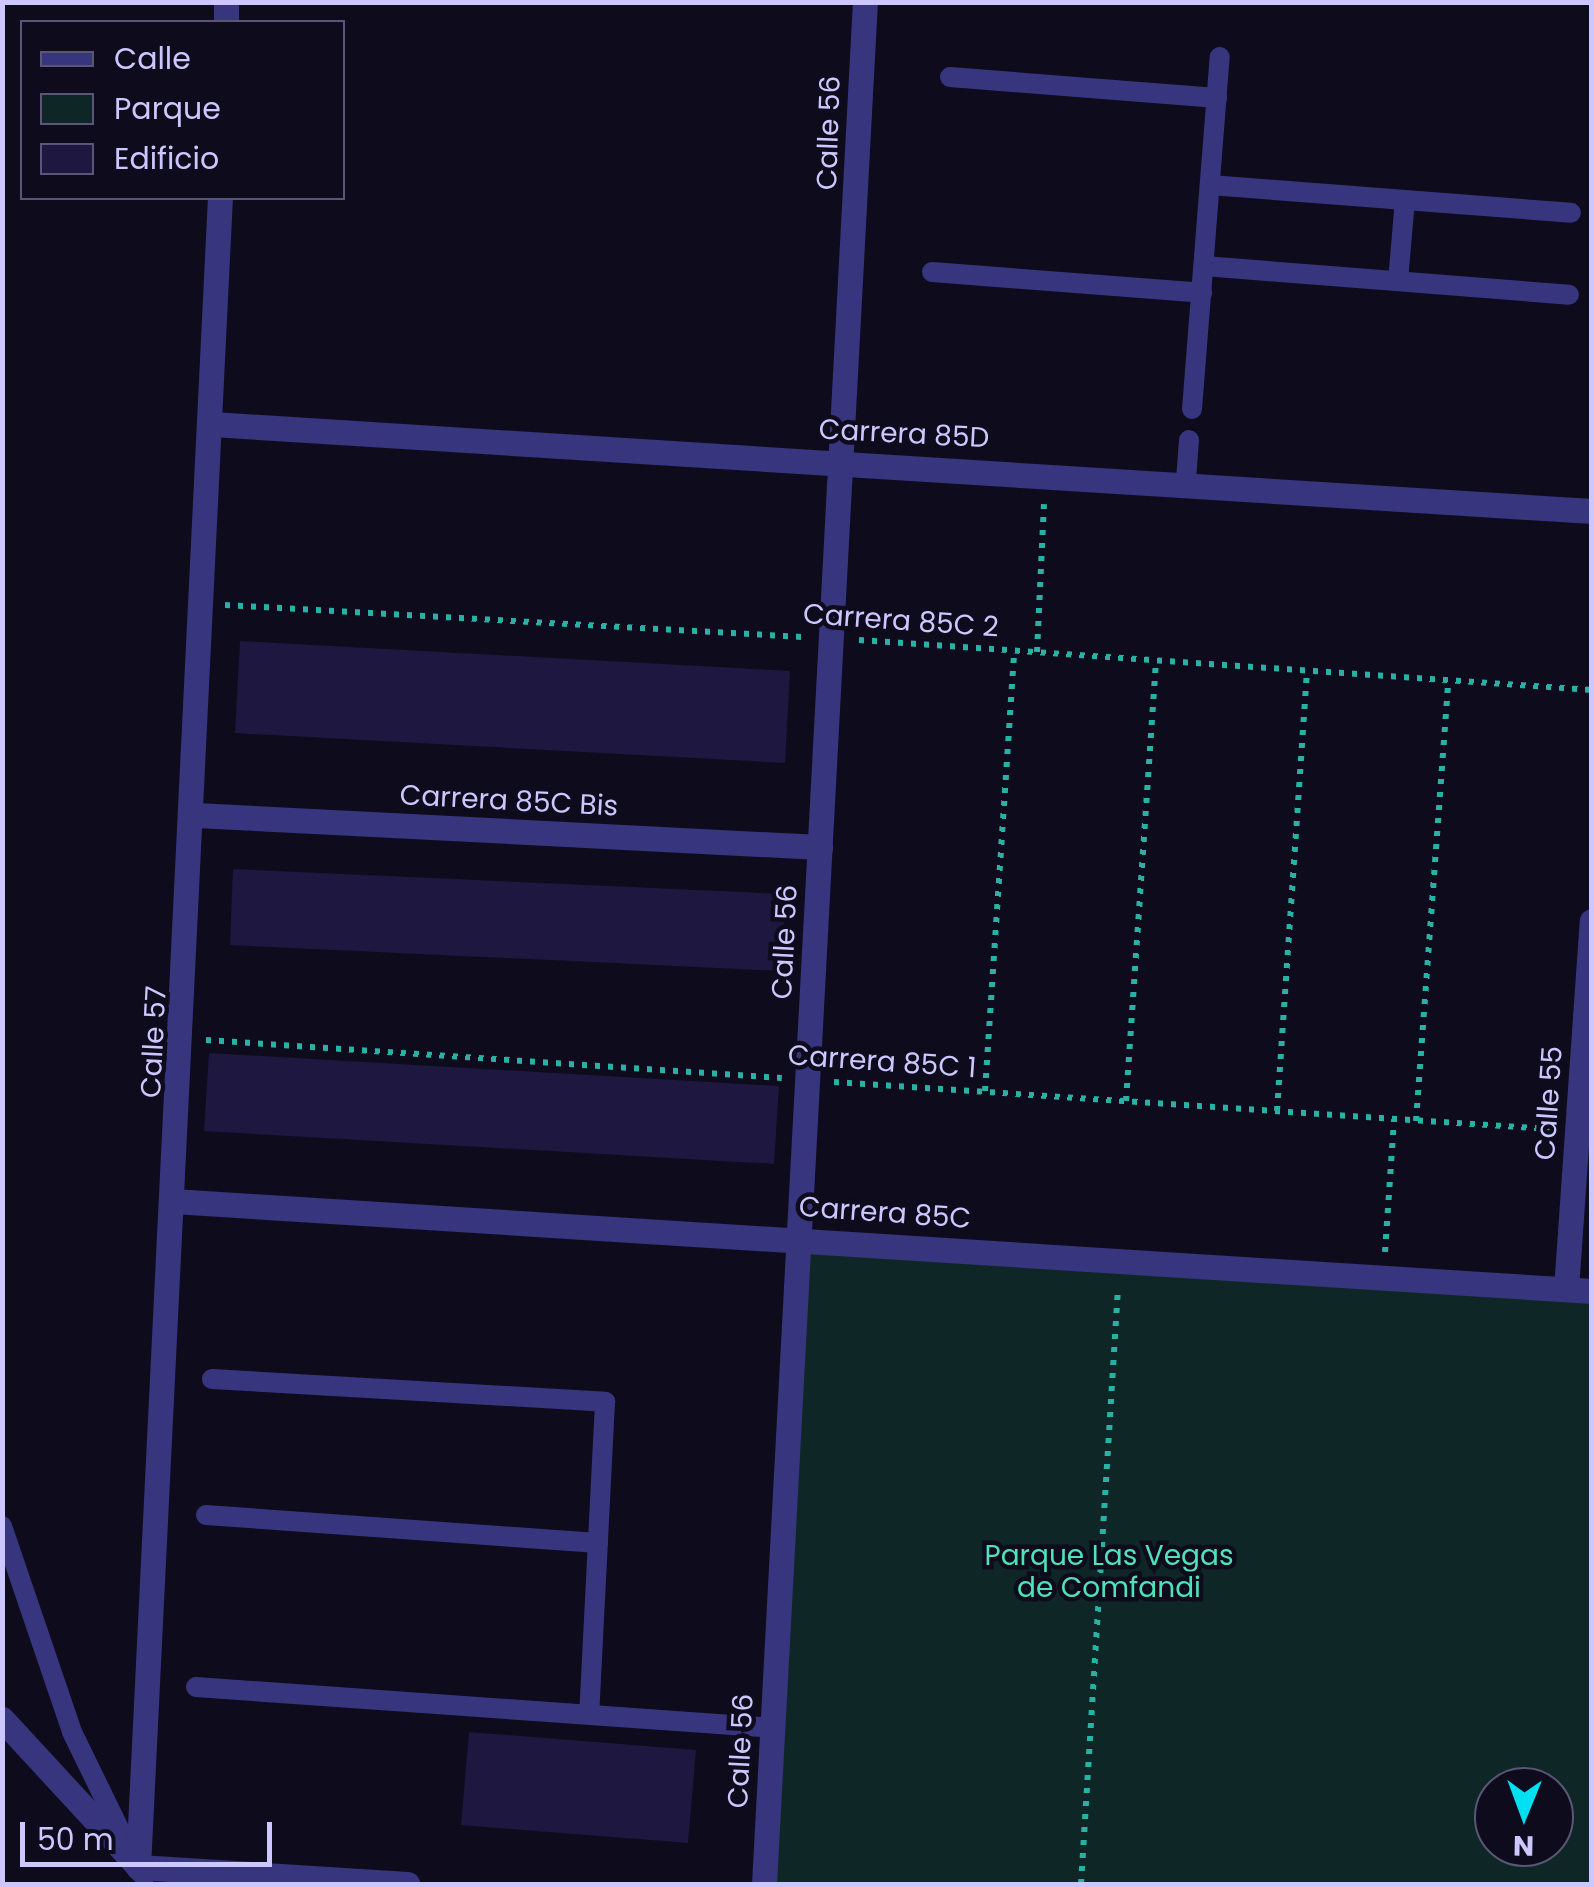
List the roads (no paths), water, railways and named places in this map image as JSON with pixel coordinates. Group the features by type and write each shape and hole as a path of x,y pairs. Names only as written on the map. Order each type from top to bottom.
{"street":[{"name":"Calle 56","path":"764,1884 845,460 865,2"},
{"name":"Calle 57","path":"146,1876 173,1201 207,604 220,200"},
{"name":"Carrera 85D","path":"212,424 1186,480 1592,512"},
{"name":"Carrera 85C Bis","path":"196,815 820,847"},
{"name":"Calle 55","path":"1579,1290 1577,1131 1592,922"},
{"name":"Carrera 85C","path":"173,1201 800,1237 1579,1290"},
{"path":"2,1719 146,1876 407,1884"}],"lane":[{"path":"1192,408 1220,57"},
{"path":"950,77 1217,98"},
{"path":"1210,185 1571,214"},
{"path":"1398,281 1405,200"},
{"path":"1204,266 1569,295"},
{"path":"932,272 1202,293"},
{"path":"1186,480 1189,440"},
{"path":"212,1380 605,1402 589,1715"},
{"path":"206,1515 598,1544"},
{"path":"2,1526 72,1732 146,1876"},
{"path":"196,1687 772,1728"}],"park label":[{"name":"Parque Las Vegas de Comfandi","path":"1109,1572"}]}
